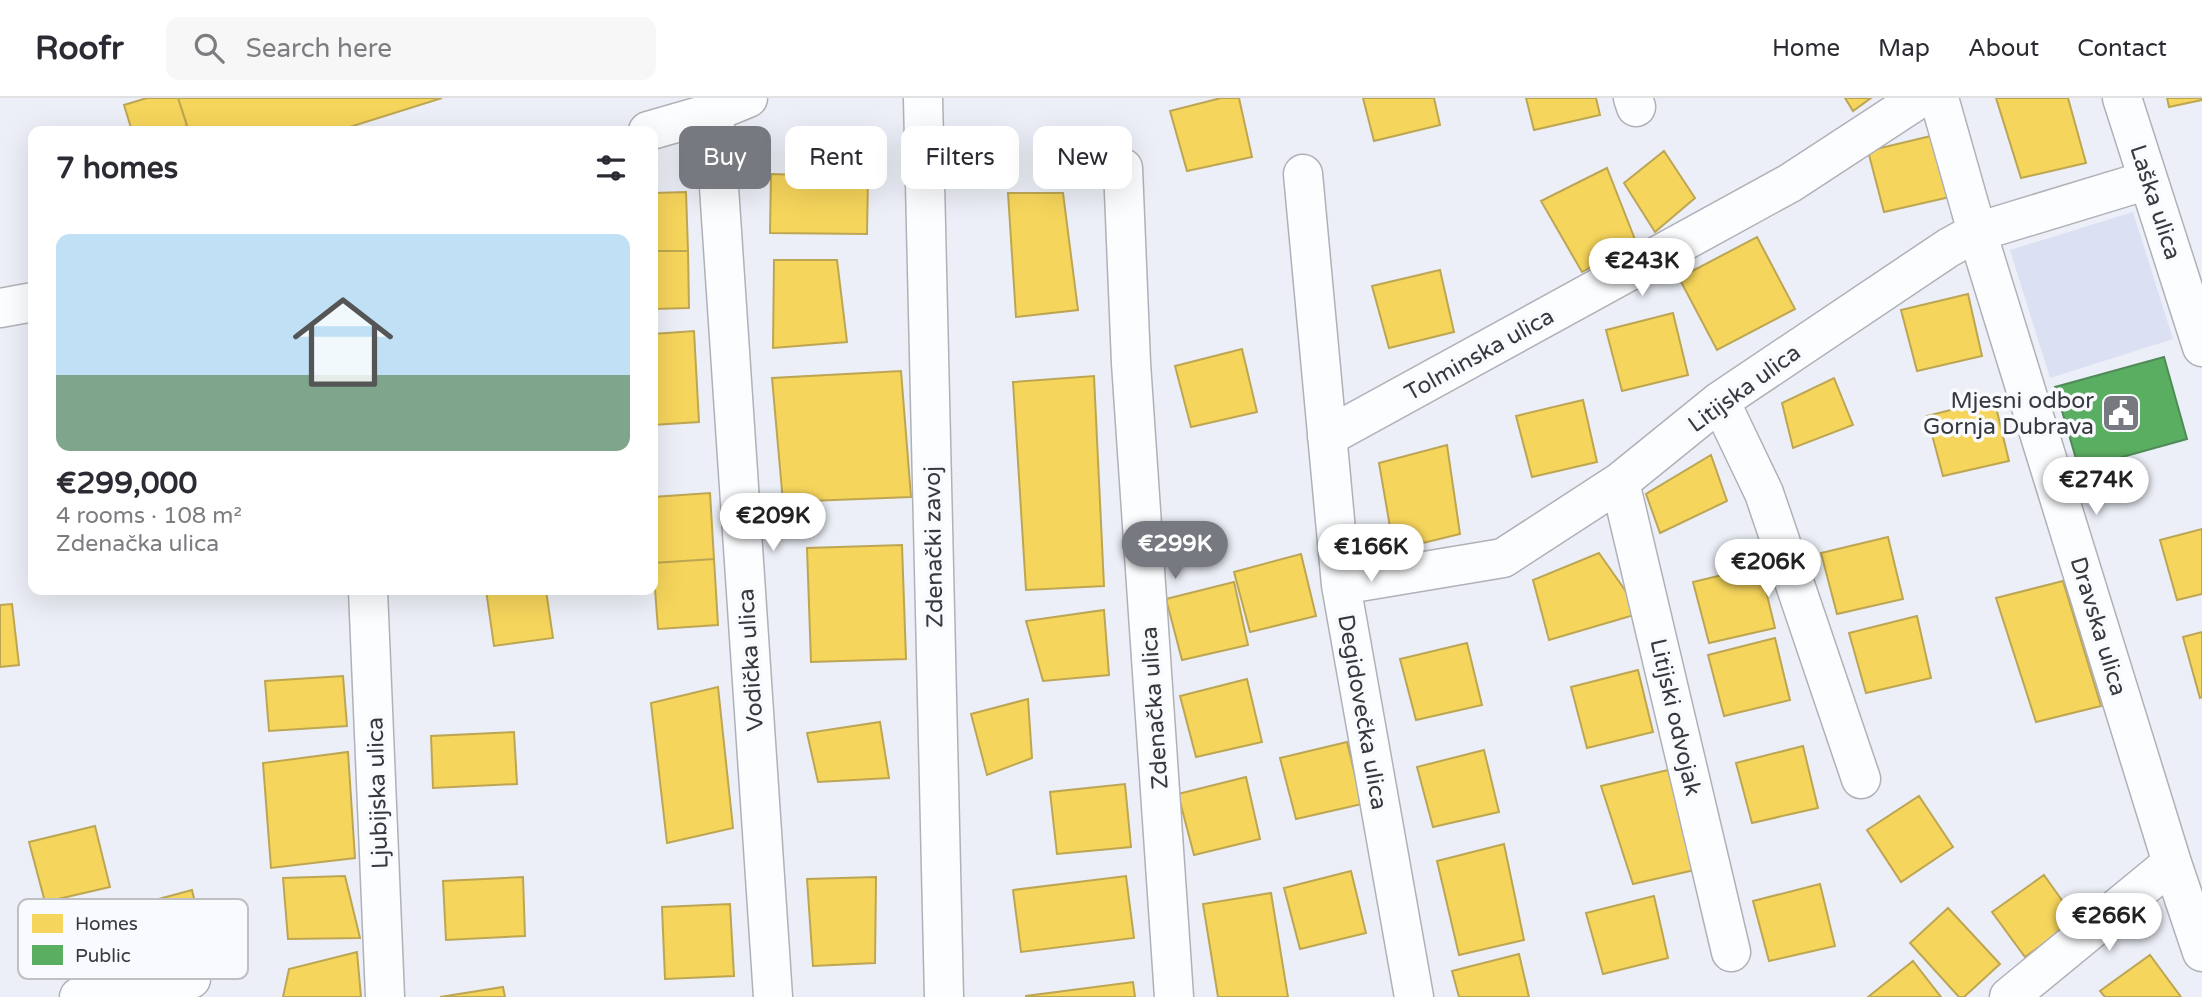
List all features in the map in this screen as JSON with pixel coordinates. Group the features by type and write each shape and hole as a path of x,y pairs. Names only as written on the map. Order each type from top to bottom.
{"street":[{"name":"Zdenački zavoj","path":"923,98 943,997"},
{"name":"Tolminska ulica","path":"1327,437 1790,183 1920,98"},
{"name":"Dravska ulica","path":"1939,98 1977,232 2202,952"},
{"name":"Laška ulica","path":"2122,98 2202,346"},
{"path":"658,128 731,105"},
{"name":"Vodička ulica","path":"731,105 773,997"},
{"name":"Degidovečka ulica","path":"1303,174 1340,585 1414,997"},
{"name":"Litijska ulica","path":"1340,585 1503,558 1620,482 1720,401 1948,248 1977,232 2148,180"},
{"name":"Zdenačka ulica","path":"1124,189 1131,363 1174,997"},
{"path":"0,308 28,303"},
{"path":"1720,401 1764,493 1861,779"},
{"name":"Litijski odvojak","path":"1620,482 1731,953"},
{"name":"Ljubijska ulica","path":"368,595 385,997"},
{"path":"2009,997 2172,863"},
{"path":"79,997 191,979"}],"shaded area":[{"path":"2133,212 2173,339 2050,378 2010,250"}],"building: Homes":[{"path":"147,98 178,98 187,126 130,126 124,105"},
{"path":"178,98 442,98 353,126 187,126"},
{"path":"1221,98 1239,98 1252,157 1187,171 1170,111"},
{"path":"1363,98 1434,98 1440,125 1374,141"},
{"path":"1526,98 1596,98 1600,115 1534,130"},
{"path":"1845,98 1871,98 1853,111"},
{"path":"1996,98 2068,98 2086,163 2021,178"},
{"path":"2167,98 2202,98 2202,100 2169,107"},
{"path":"1935,135 1950,197 1884,212 1868,151"},
{"path":"1664,151 1695,198 1655,232 1624,183"},
{"path":"1607,168 1636,242 1582,272 1541,201"},
{"path":"771,174 785,174 785,189 868,189 867,234 770,233"},
{"path":"686,192 688,251 658,251 658,193"},
{"path":"1008,193 1063,193 1078,310 1016,317"},
{"path":"1757,237 1795,309 1717,350 1679,278"},
{"path":"658,251 688,251 689,308 658,309"},
{"path":"774,260 837,260 847,342 773,348"},
{"path":"1440,270 1454,332 1389,348 1372,286"},
{"path":"1968,294 1982,356 1917,371 1901,310"},
{"path":"1673,313 1688,375 1622,391 1606,330"},
{"path":"694,331 699,422 658,425 658,334"},
{"path":"1242,349 1257,412 1191,427 1175,366"},
{"path":"901,371 911,497 783,502 772,378"},
{"path":"1094,376 1104,586 1026,590 1013,382"},
{"path":"1834,378 1853,425 1793,448 1782,403"},
{"path":"1994,399 2009,461 1943,476 1927,416"},
{"path":"1583,400 1597,462 1532,477 1516,416"},
{"path":"1447,445 1460,534 1394,550 1379,463"},
{"path":"1711,455 1727,501 1660,533 1646,494"},
{"path":"710,493 714,559 658,563 658,497"},
{"path":"2202,529 2202,594 2177,600 2160,540"},
{"path":"1888,537 1903,599 1837,614 1821,553"},
{"path":"902,545 906,659 811,662 807,548"},
{"path":"1599,553 1641,613 1549,640 1533,580"},
{"path":"1301,554 1316,616 1250,632 1234,572"},
{"path":"714,559 718,625 658,629 655,595 658,595 658,563"},
{"path":"1760,566 1775,628 1709,643 1693,582"},
{"path":"2063,581 2101,706 2036,722 1996,598"},
{"path":"1234,582 1248,645 1182,660 1166,599"},
{"path":"487,595 547,595 553,638 494,646"},
{"path":"12,604 19,665 0,667 0,605"},
{"path":"1104,610 1109,675 1043,681 1026,621"},
{"path":"1917,616 1931,678 1866,693 1849,633"},
{"path":"2202,632 2202,697 2200,698 2183,637"},
{"path":"1775,638 1790,700 1724,716 1708,655"},
{"path":"1467,643 1482,705 1416,720 1400,659"},
{"path":"1638,670 1653,732 1587,748 1571,687"},
{"path":"343,676 347,726 269,731 265,681"},
{"path":"1247,679 1262,742 1196,757 1180,696"},
{"path":"718,687 733,828 667,843 651,703"},
{"path":"1028,699 1032,758 987,775 971,714"},
{"path":"880,722 889,778 818,782 807,733"},
{"path":"514,732 517,784 433,788 431,736"},
{"path":"1347,742 1362,804 1296,819 1280,758"},
{"path":"1803,746 1818,808 1752,823 1736,763"},
{"path":"1484,750 1499,812 1433,827 1417,767"},
{"path":"348,752 355,858 271,868 263,763"},
{"path":"1668,770 1699,869 1633,884 1601,786"},
{"path":"1246,777 1260,839 1194,855 1178,794"},
{"path":"1125,784 1131,847 1057,854 1050,792"},
{"path":"1919,796 1953,847 1901,882 1867,830"},
{"path":"95,826 110,887 58,899 44,899 29,842"},
{"path":"1504,844 1524,940 1459,955 1437,861"},
{"path":"1351,871 1366,933 1300,949 1284,888"},
{"path":"2044,875 2076,920 2025,957 1992,912"},
{"path":"345,876 360,938 288,939 283,878"},
{"path":"1126,876 1134,938 1021,952 1013,890"},
{"path":"523,877 525,936 446,940 443,881"},
{"path":"876,877 875,963 813,966 807,879"},
{"path":"1820,884 1835,946 1769,961 1753,901"},
{"path":"192,890 194,899 158,899"},
{"path":"1271,893 1288,997 1218,997 1203,904"},
{"path":"1654,896 1668,958 1603,974 1586,913"},
{"path":"730,904 734,976 665,979 662,907"},
{"path":"1948,908 2000,964 1964,997 1959,997 1910,943"},
{"path":"357,952 361,997 283,997 289,969"},
{"path":"1519,954 1529,997 1459,997 1452,971"},
{"path":"2150,955 2181,997 2105,997 2100,991"},
{"path":"1913,961 1941,997 1868,997"},
{"path":"1133,982 1135,997 1026,997 1026,996"},
{"path":"503,987 505,997 440,997"}],"building: Public":[{"name":"Mjesni odbor Gornja Dubrava","path":"2164,357 2187,439 2079,469 2055,387"}],"place":[{"name":"Mjesni odbor Gornja Dubrava","path":"2121,413"}]}
